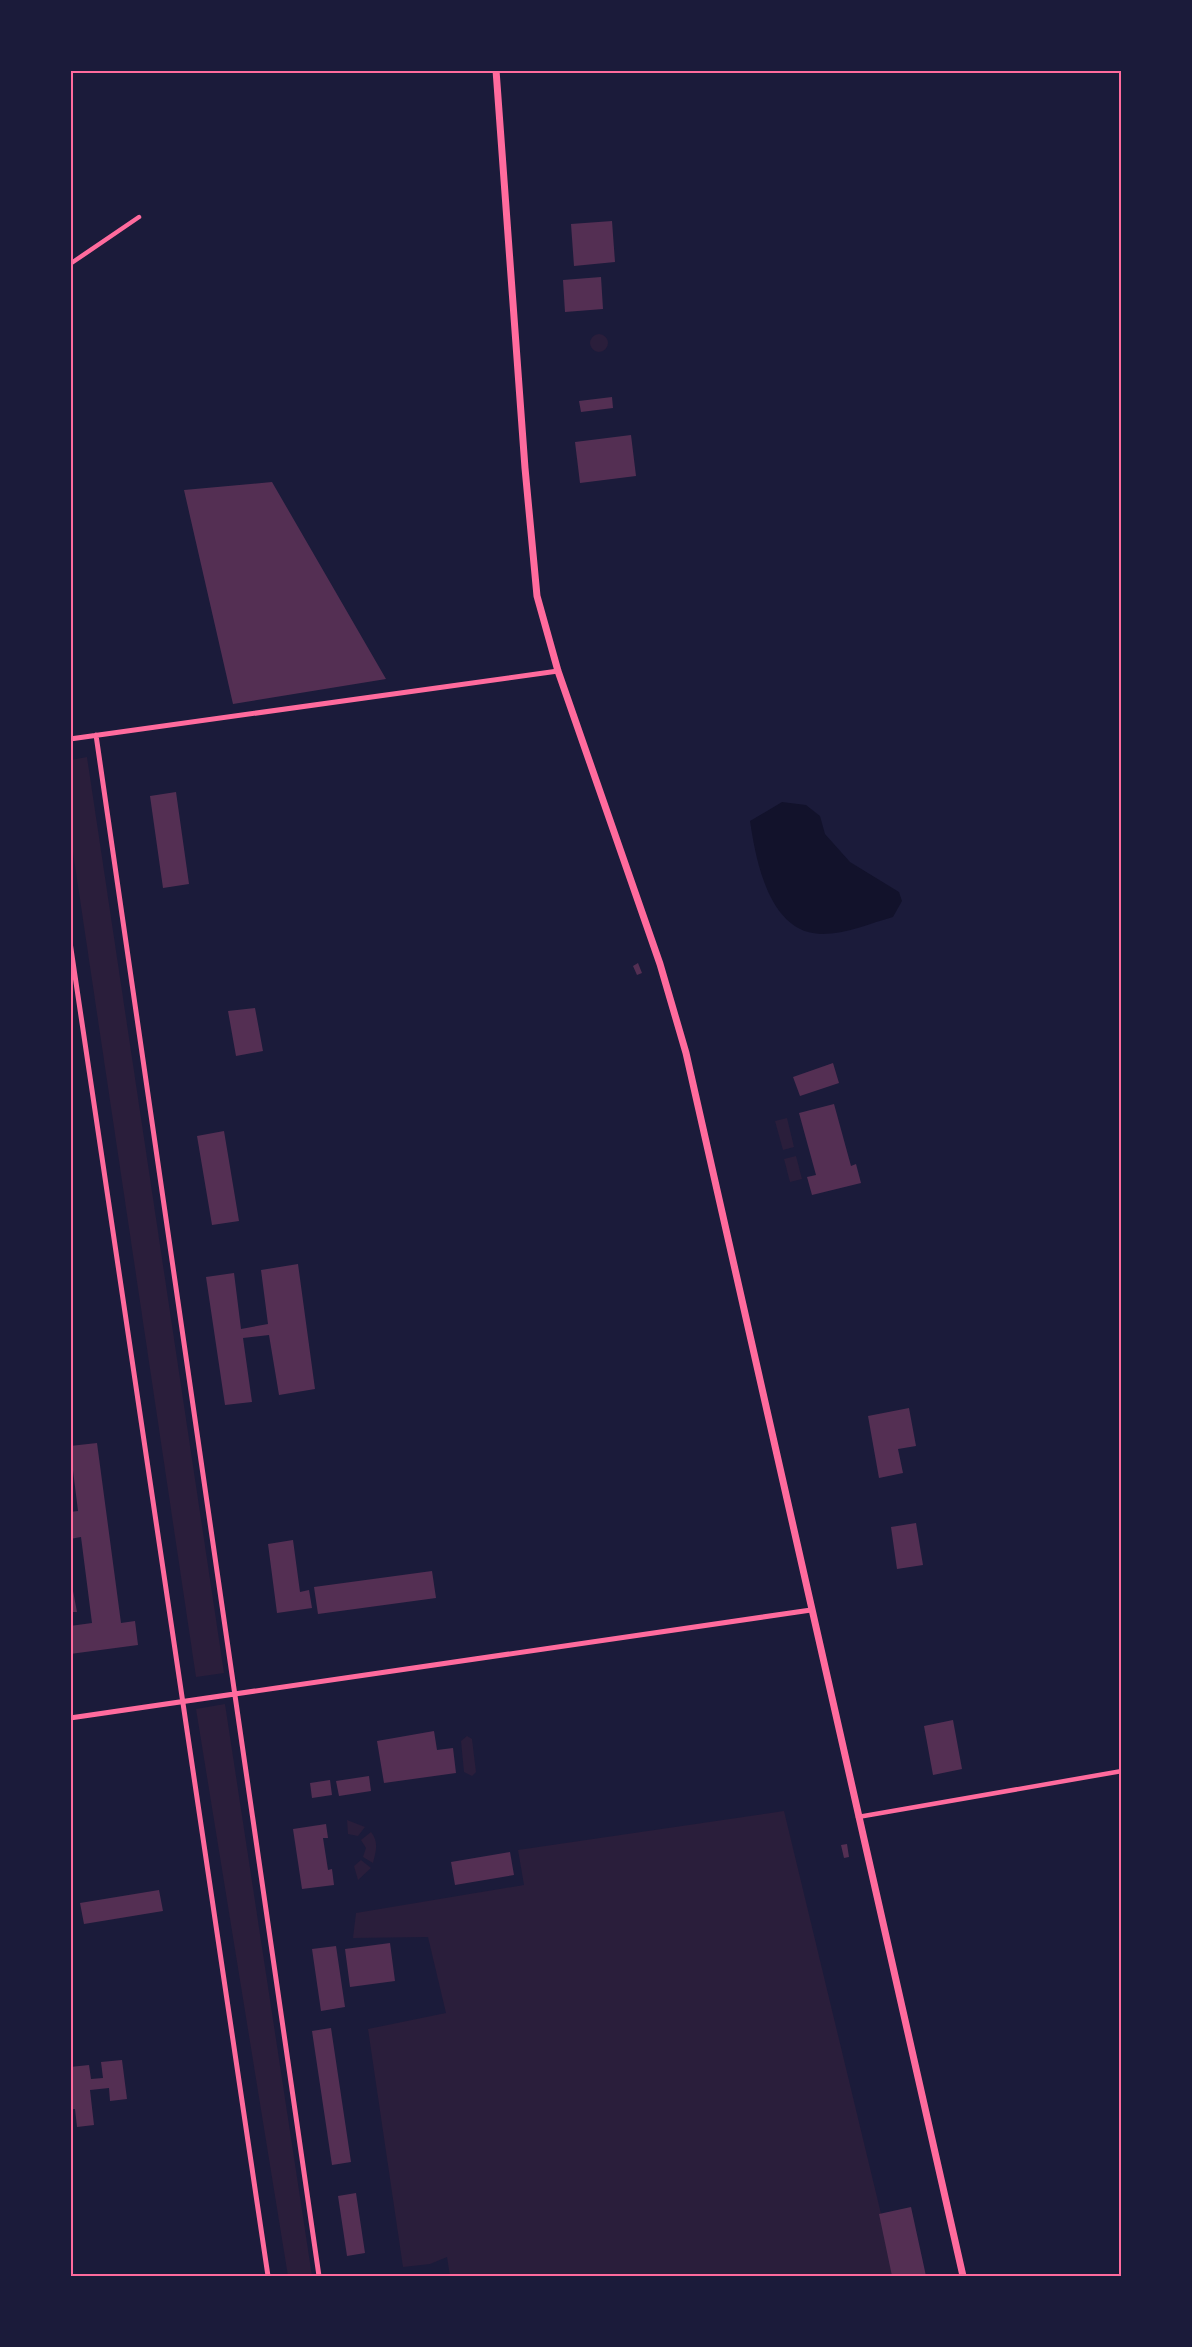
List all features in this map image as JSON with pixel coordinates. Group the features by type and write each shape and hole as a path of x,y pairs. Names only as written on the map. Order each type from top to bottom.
{"main road":[{"path":"496,70 533,566 539,606 558,671 677,1017 963,2277"}],"street":[{"path":"70,264 139,217"},
{"path":"70,739 558,671"},
{"path":"96,735 236,1693 318,2277"},
{"path":"70,942 268,2277"},
{"path":"70,1718 811,1610"},
{"path":"858,1817 1122,1772"}],"shaded area":[{"path":"599,334 605,337 608,343 605,349 599,352 593,349 590,343 593,337"},
{"path":"87,757 224,1673 196,1677 71,839 71,760"},
{"path":"782,802 806,805 820,816 825,834 850,862 899,892 902,901 893,917 848,931 829,934 803,930 788,921 777,908 761,874 750,821"},
{"path":"787,1118 794,1147 783,1150 775,1121"},
{"path":"796,1156 802,1179 790,1182 784,1159"},
{"path":"225,1704 312,2276 288,2276 196,1709"},
{"path":"467,1736 472,1739 476,1772 472,1776 464,1772 461,1741"},
{"path":"784,1811 896,2276 450,2276 447,2257 430,2264 403,2267 368,2029 446,2013 428,1937 353,1938 356,1913 524,1885 518,1850"},
{"path":"347,1820 365,1827 358,1836 348,1834"},
{"path":"371,1832 376,1843 373,1863 363,1857 366,1848 361,1840"},
{"path":"361,1860 371,1868 358,1880 354,1866"}],"building":[{"path":"612,221 615,262 574,266 571,224"},
{"path":"601,277 603,309 565,312 563,280"},
{"path":"612,397 613,408 581,412 579,401"},
{"path":"631,435 636,476 580,483 575,442"},
{"path":"272,482 386,679 233,704 184,490"},
{"path":"176,792 189,884 163,888 150,796"},
{"path":"638,963 642,973 637,975 633,966"},
{"path":"255,1008 263,1051 236,1056 228,1011"},
{"path":"833,1063 839,1083 800,1096 793,1077"},
{"path":"834,1104 851,1166 856,1164 861,1183 812,1195 807,1177 816,1175 799,1113"},
{"path":"224,1131 239,1221 212,1225 197,1136"},
{"path":"298,1264 315,1389 279,1395 269,1335 243,1338 252,1402 225,1405 206,1277 234,1273 241,1329 268,1324 261,1270"},
{"path":"909,1408 916,1446 898,1449 903,1473 879,1478 868,1416"},
{"path":"97,1443 121,1623 135,1621 138,1645 70,1654 70,1626 92,1623 81,1537 70,1539 70,1512 78,1511 70,1446"},
{"path":"916,1523 923,1565 897,1569 891,1527"},
{"path":"293,1540 300,1592 309,1590 312,1608 277,1613 268,1544"},
{"path":"432,1571 436,1598 318,1614 314,1587"},
{"path":"70,1575 77,1612 70,1612"},
{"path":"953,1720 962,1769 933,1775 924,1726"},
{"path":"434,1731 437,1750 453,1748 456,1773 384,1783 377,1741"},
{"path":"369,1776 371,1791 339,1796 336,1781"},
{"path":"330,1780 332,1795 312,1798 310,1783"},
{"path":"326,1824 328,1838 323,1838 328,1870 332,1869 334,1885 302,1889 293,1829"},
{"path":"847,1844 849,1857 844,1858 841,1845"},
{"path":"510,1852 514,1875 455,1885 451,1862"},
{"path":"159,1890 163,1911 84,1924 80,1903"},
{"path":"390,1943 395,1981 350,1987 345,1949"},
{"path":"336,1946 345,2007 321,2011 312,1949"},
{"path":"331,2028 351,2162 332,2165 312,2031"},
{"path":"122,2060 127,2099 110,2101 109,2088 90,2090 94,2125 77,2127 75,2109 70,2109 70,2067 89,2065 91,2079 103,2078 101,2062"},
{"path":"356,2193 365,2253 347,2256 338,2196"},
{"path":"911,2207 926,2276 892,2276 879,2214"}]}
